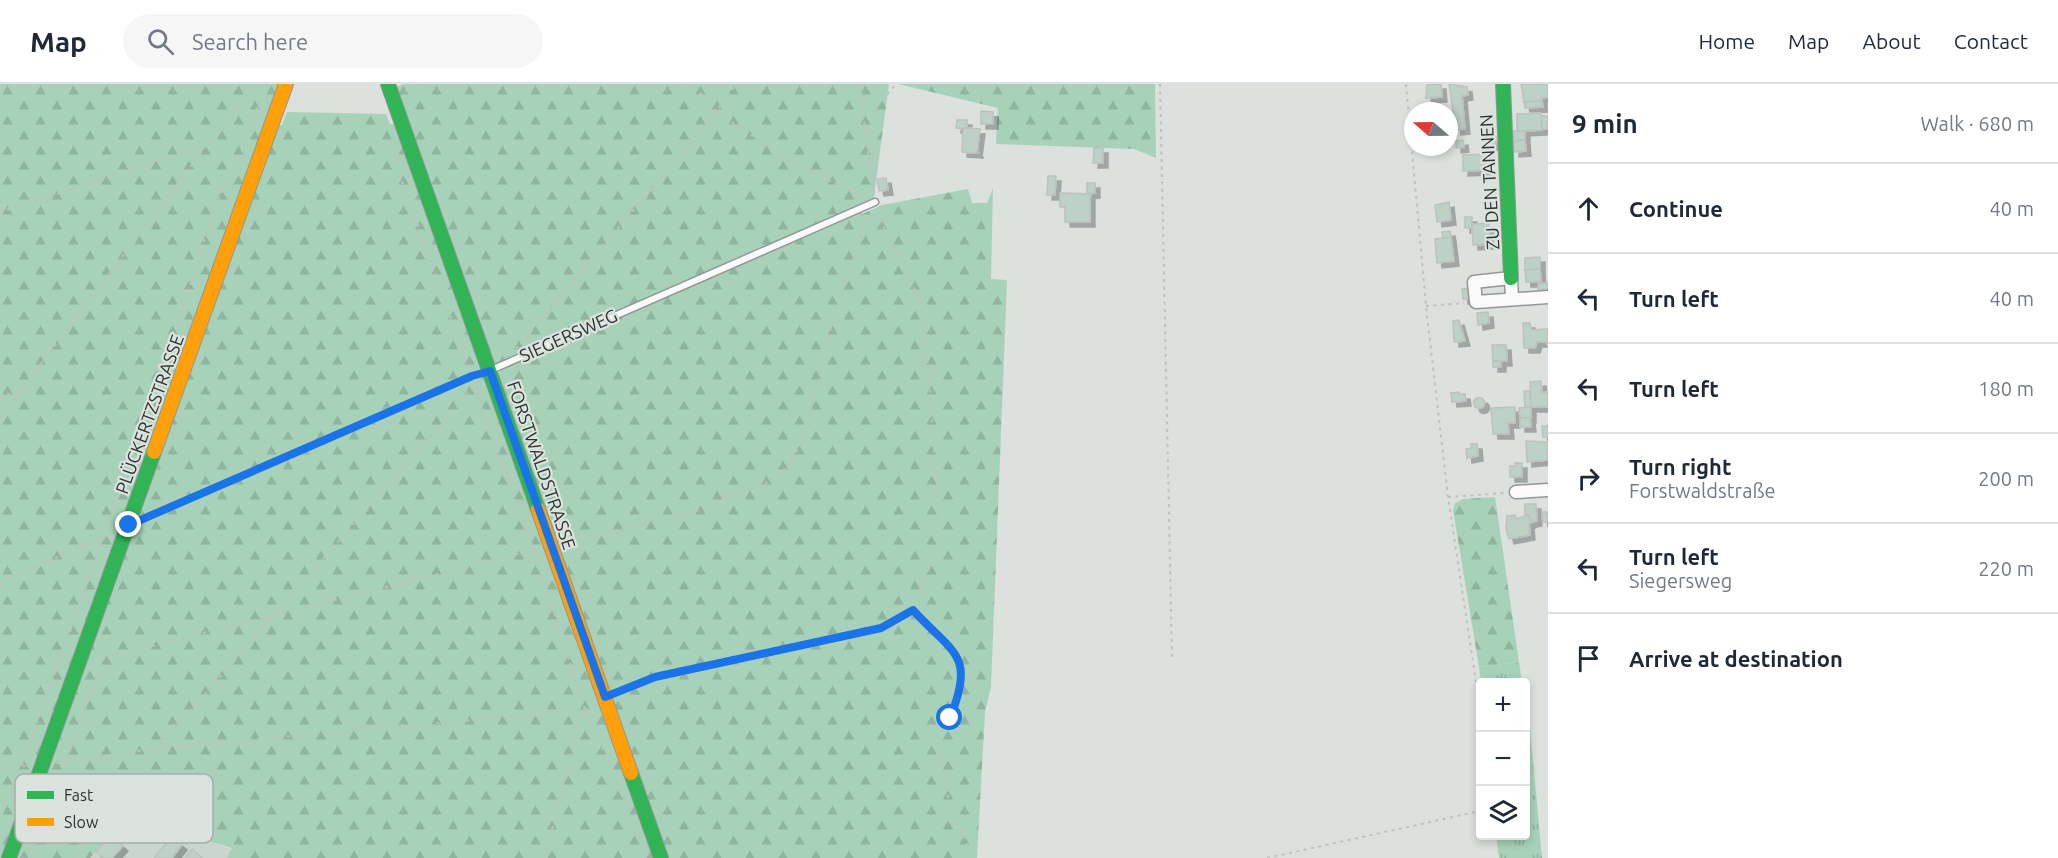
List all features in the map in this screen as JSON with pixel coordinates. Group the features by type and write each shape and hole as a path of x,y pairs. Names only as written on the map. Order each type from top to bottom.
{"street":[{"name":"PLÜCKERTZSTRASSE","path":"38,774 286,84"},
{"name":"ZU DEN TANNEN","path":"1503,84 1512,299"},
{"name":"FORSTWALDSTRASSE","path":"390,90 662,858"},
{"path":"1511,278 1474,282 1476,302 1548,297"},
{"path":"1516,492 1548,490"},
{"name":"PLÜCKERTZSTRASSE","path":"9,858 15,841"}],"lane":[{"name":"SIEGERSWEG","path":"490,371 875,202"}],"path":[{"path":"0,418 206,146 257,84"},
{"path":"19,774 104,537 107,520 165,346 178,324 215,206 240,157 266,84"},
{"path":"390,90 422,84"},
{"path":"679,84 708,97 716,112 791,162 875,202"},
{"path":"504,363 716,112 736,84"},
{"path":"62,774 104,658 698,510 725,497 765,484 787,468 804,439 835,311 860,233 875,202 868,164 862,84"},
{"path":"605,697 655,677 881,628 913,610 935,554 938,507 924,308 875,212 872,113 896,84"},
{"path":"1160,84 1172,658"},
{"path":"1406,84 1426,306 1448,497 1476,682"},
{"path":"400,122 391,140 401,167 402,181 534,550 585,710 621,791 645,858"},
{"path":"0,212 206,146"},
{"path":"1426,306 1476,302"},
{"path":"129,525 472,376 490,371"},
{"path":"138,774 158,748 474,383"},
{"path":"0,397 21,390"},
{"path":"1448,497 1516,492"},
{"path":"0,582 104,537"},
{"path":"913,610 957,655 963,673 959,695 938,738 951,813 966,839 970,858"},
{"path":"0,768 66,762 158,748 585,710"},
{"path":"545,858 579,721 585,710"},
{"path":"0,813 15,785"},
{"path":"1267,858 1476,812"},
{"path":"1509,840 1512,858"},
{"path":"31,858 36,843"},
{"path":"74,858 85,843"}],"shaded area":[{"path":"103,843 213,843 232,849 227,858 90,858"}],"green space":[{"path":"0,84 281,84 35,774 15,774 15,830 5,858 0,858"},
{"path":"404,84 889,84 875,201 492,365 393,88"},
{"path":"898,84 1155,84 1156,158 1134,149 996,144 998,108"},
{"path":"287,112 386,114 390,124 396,124 657,858 227,858 232,848 213,843 213,774 46,774 278,125 282,125"},
{"path":"993,188 991,279 1007,280 991,687 985,712 977,858 667,858 496,375 505,366 861,211 862,214 882,205 968,189 972,203 987,203"},
{"path":"1495,497 1519,662 1479,667 1453,510 1455,503 1463,499"},
{"path":"1519,662 1521,678 1480,678 1479,667"},
{"path":"1530,728 1542,858 1499,858 1497,840 1530,840"},
{"path":"21,843 103,843 90,858 16,858"}],"building":[{"path":"1427,84 1441,84 1442,97 1426,98"},
{"path":"1449,84 1467,87 1468,95 1462,96 1465,129 1458,130 1458,102 1452,102"},
{"path":"1521,84 1547,84 1548,97 1542,98 1542,101 1524,102"},
{"path":"1542,101 1543,107 1525,108 1524,102"},
{"path":"981,111 993,112 993,124 981,124"},
{"path":"1541,113 1542,130 1517,131 1517,114"},
{"path":"1542,116 1548,116 1548,129 1542,129"},
{"path":"957,120 967,120 967,129 956,128"},
{"path":"963,128 980,129 977,152 979,153 962,152"},
{"path":"1513,131 1525,131 1525,140 1514,141"},
{"path":"1496,137 1496,145 1484,146 1483,138"},
{"path":"1463,140 1464,147 1458,148 1458,141"},
{"path":"1525,140 1526,151 1514,152 1514,141"},
{"path":"1094,148 1103,148 1103,163 1093,163"},
{"path":"1485,154 1486,170 1463,171 1463,155"},
{"path":"1048,176 1056,176 1055,195 1047,195"},
{"path":"886,178 888,190 879,191 877,179"},
{"path":"1087,183 1095,183 1095,193 1087,194"},
{"path":"1060,193 1090,194 1090,222 1065,222 1065,207 1060,207"},
{"path":"1449,202 1451,220 1437,222 1435,205"},
{"path":"1465,217 1472,217 1472,228 1465,228"},
{"path":"1489,223 1488,244 1473,245 1472,224"},
{"path":"1450,231 1451,237 1443,238 1442,232"},
{"path":"1451,237 1454,261 1437,263 1435,239"},
{"path":"1540,257 1540,269 1525,270 1525,258"},
{"path":"1540,269 1541,282 1526,282 1525,270"},
{"path":"1548,283 1548,289 1538,290 1538,284"},
{"path":"1470,288 1472,299 1463,299 1462,289"},
{"path":"1488,312 1489,323 1478,325 1477,313"},
{"path":"1459,320 1465,341 1454,342 1453,321"},
{"path":"1523,323 1530,323 1531,330 1548,329 1548,345 1546,342 1537,342 1535,348 1524,348"},
{"path":"1492,345 1506,345 1507,361 1493,361"},
{"path":"1493,361 1501,361 1501,367 1493,367"},
{"path":"1541,381 1542,393 1548,392 1548,407 1531,407 1530,382"},
{"path":"1524,391 1530,391 1531,407 1525,408"},
{"path":"1459,392 1459,394 1465,394 1466,401 1452,402 1451,393"},
{"path":"1479,398 1483,399 1483,407 1479,408 1475,407 1474,403 1475,399"},
{"path":"1515,407 1515,423 1508,423 1509,434 1493,434 1491,408"},
{"path":"1531,407 1531,418 1520,418 1519,408"},
{"path":"1520,418 1530,418 1531,427 1520,427"},
{"path":"1542,426 1548,426 1548,437 1543,437"},
{"path":"1526,441 1548,442 1548,460 1527,462"},
{"path":"1471,444 1477,444 1478,456 1467,458 1466,449 1472,448"},
{"path":"1515,463 1522,463 1522,477 1510,477 1510,466 1516,466"},
{"path":"1525,504 1536,504 1537,521 1532,522 1528,515 1525,515"},
{"path":"1542,512 1547,512 1548,522 1543,522"},
{"path":"1515,515 1516,519 1528,515 1532,522 1529,524 1530,535 1509,539 1506,528 1507,516"},
{"path":"103,843 119,843 123,846 112,858 103,858 96,852"},
{"path":"167,843 182,845 172,858 154,858"},
{"path":"192,849 202,858 185,858"}],"traffic: fast":[{"path":"388,84 538,509"},
{"path":"1503,84 1511,278"},
{"path":"39,774 154,452"},
{"path":"631,773 661,858"},
{"path":"9,858 15,841"}],"traffic: slow":[{"path":"154,452 286,84"},
{"path":"538,509 631,773"}],"route":[{"path":"129,525 472,376 490,371 605,697 655,677 881,628 913,610 957,655 963,673 959,695 950,718"}]}
